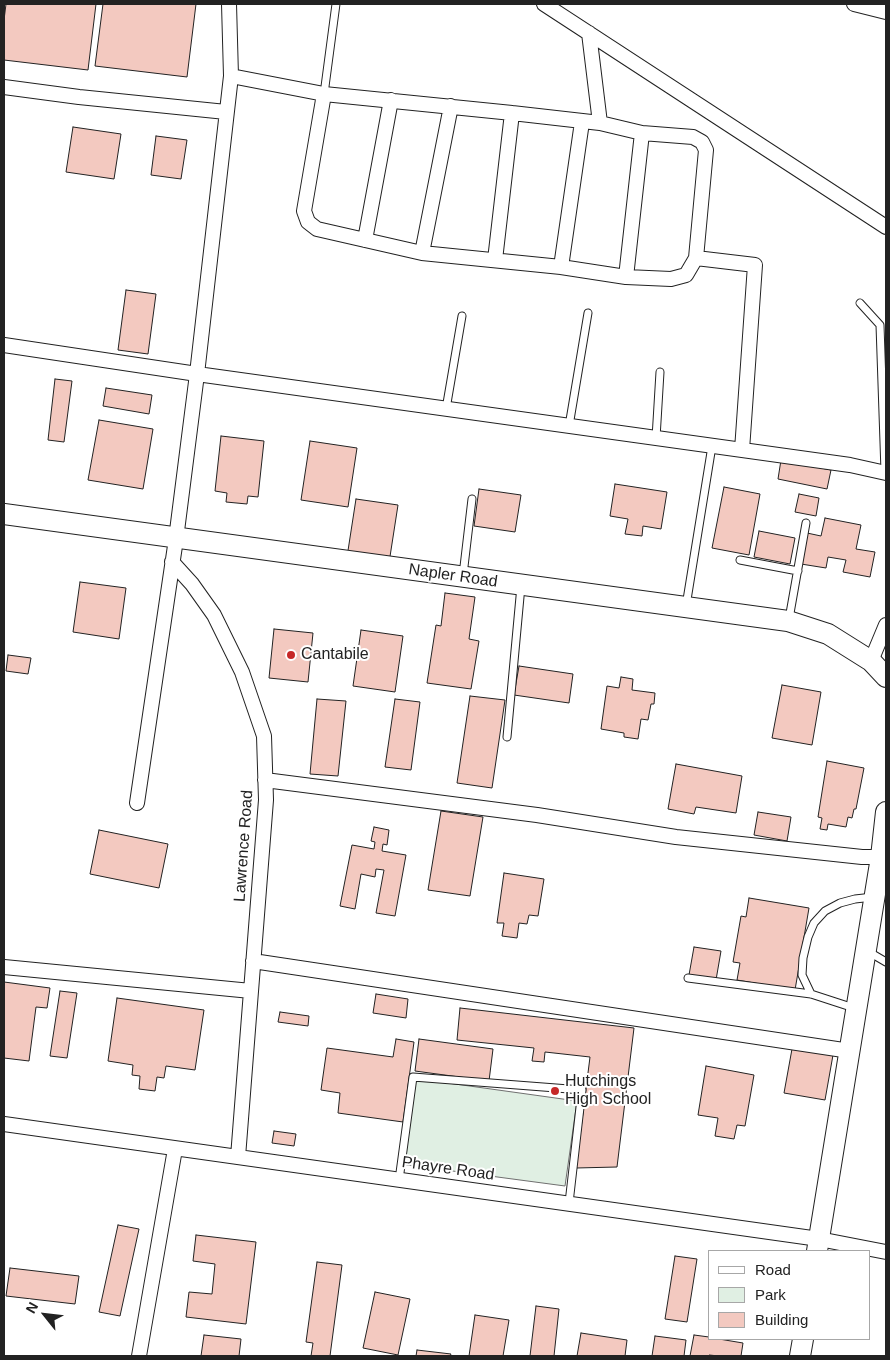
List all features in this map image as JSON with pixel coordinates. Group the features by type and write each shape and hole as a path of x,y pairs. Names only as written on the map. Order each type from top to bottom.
{"street":[{"path":"137,802 176,539 197,374 230,76 229,4"},
{"path":"544,4 886,226"},
{"path":"854,4 886,12"},
{"path":"589,33 600,123"},
{"path":"230,76 324,94 600,123 642,133 694,137 702,142 706,150 696,258 686,275 671,279 626,277 561,267 422,252 317,229 308,222 304,211 324,94"},
{"path":"4,87 79,97 226,112"},
{"path":"365,240 391,100"},
{"path":"422,252 451,106"},
{"path":"495,260 512,113"},
{"path":"561,267 582,122"},
{"path":"626,277 642,133"},
{"path":"696,258 755,265 742,450"},
{"path":"4,346 850,464 886,472"},
{"name":"Napler Road","path":"4,514 788,622 828,634 871,661 886,677"},
{"name":"Lawrence Road","path":"172,562 192,584 214,615 242,672 264,736 266,800 238,1157"},
{"path":"871,661 886,625"},
{"path":"266,780 537,815 676,837 862,857 882,857"},
{"path":"818,1245 882,857 886,812"},
{"path":"253,961 850,1051"},
{"path":"4,967 251,991"},
{"name":"Phayre Road","path":"4,1124 568,1204 818,1245 867,1250"},
{"path":"139,1356 174,1149"},
{"name":"Phayre Road","path":"870,1250 886,1252"},
{"path":"800,1356 803,1340"}],"lane":[{"path":"324,94 336,4"},
{"path":"860,303 880,325 886,472"},
{"path":"569,426 588,313"},
{"path":"446,409 462,316"},
{"path":"656,438 660,372"},
{"path":"685,608 712,446"},
{"path":"463,578 472,499"},
{"path":"788,622 806,523"},
{"path":"740,560 798,571"},
{"path":"507,737 520,585"},
{"path":"812,994 802,975 803,958 808,937 814,923 824,911 840,903 854,899 875,897"},
{"path":"866,951 886,962"},
{"path":"688,978 812,994 857,1009"},
{"path":"399,1180 413,1077 582,1090 568,1204"}],"green space":[{"path":"412,1078 577,1101 565,1186 400,1164"}],"building":[{"path":"6,4 96,4 88,70 4,60"},
{"path":"103,4 196,4 187,77 95,66"},
{"path":"73,127 121,134 114,179 66,172"},
{"path":"156,136 187,140 181,179 151,175"},
{"path":"126,290 156,294 148,354 118,350"},
{"path":"55,379 72,381 64,442 48,440"},
{"path":"106,388 152,395 149,414 103,406"},
{"path":"99,420 153,429 143,489 88,480"},
{"path":"221,436 264,441 258,497 248,496 247,504 226,502 227,493 215,491"},
{"path":"310,441 357,448 348,507 301,500"},
{"path":"781,460 831,470 827,489 778,479"},
{"path":"615,484 667,492 661,529 643,526 642,536 625,534 628,519 610,516"},
{"path":"724,487 760,494 749,555 712,548"},
{"path":"479,489 521,495 515,532 474,526"},
{"path":"799,494 819,498 816,516 795,512"},
{"path":"356,499 398,505 389,563 347,557"},
{"path":"825,518 861,525 856,549 875,552 870,577 843,572 846,560 828,557 826,568 801,564 807,533 821,536"},
{"path":"759,531 795,538 790,564 754,557"},
{"path":"80,582 126,588 119,639 73,632"},
{"path":"445,593 475,597 469,639 479,641 471,689 427,683 436,625 441,626"},
{"name":"Cantabile","path":"274,629 313,633 308,682 269,678"},
{"path":"361,630 403,636 395,692 353,686"},
{"path":"8,655 31,658 28,674 6,671"},
{"path":"519,666 573,674 569,703 514,695"},
{"path":"621,677 633,679 632,690 655,693 654,704 651,704 648,720 641,719 638,739 624,737 624,733 601,729 607,686 619,688"},
{"path":"782,685 821,692 812,745 772,738"},
{"path":"470,696 505,700 492,788 457,783"},
{"path":"317,699 346,701 338,776 310,774"},
{"path":"395,699 420,702 411,770 385,767"},
{"path":"827,761 864,768 856,809 854,809 852,818 848,817 846,827 828,824 827,830 820,829 822,818 818,817"},
{"path":"676,764 742,776 736,813 696,807 694,814 668,809"},
{"path":"441,811 483,817 470,896 428,890"},
{"path":"758,812 791,817 787,841 754,835"},
{"path":"374,827 389,830 387,845 383,844 382,851 406,855 395,916 376,913 384,870 376,869 375,877 361,874 355,909 340,906 352,845 374,849 375,842 371,841"},
{"path":"99,830 168,844 159,888 90,874"},
{"path":"504,873 544,879 538,916 529,915 527,924 519,923 517,938 502,936 504,923 497,923"},
{"path":"749,898 809,908 795,990 737,980 740,963 733,962 741,916 746,917"},
{"path":"694,947 721,951 716,980 689,975"},
{"path":"4,982 50,988 47,1008 36,1007 29,1061 4,1058"},
{"path":"60,991 77,993 67,1058 50,1056"},
{"path":"376,994 408,999 406,1018 373,1013"},
{"path":"117,998 204,1010 195,1070 166,1066 164,1078 157,1077 155,1091 139,1089 140,1076 132,1075 133,1065 108,1061"},
{"path":"460,1008 634,1028 617,1167 576,1168 590,1057 545,1052 544,1062 532,1061 534,1048 457,1040"},
{"path":"280,1012 309,1016 308,1026 278,1022"},
{"path":"396,1039 414,1042 403,1122 338,1113 340,1093 321,1090 327,1048 393,1057"},
{"path":"419,1039 493,1049 489,1081 415,1071"},
{"path":"792,1049 833,1055 825,1100 784,1093"},
{"path":"706,1066 754,1075 745,1126 737,1125 734,1139 715,1136 718,1118 698,1115"},
{"path":"274,1131 296,1134 294,1146 272,1143"},
{"path":"118,1225 139,1229 120,1316 99,1312"},
{"path":"196,1235 256,1242 246,1324 186,1317 189,1292 212,1294 215,1264 193,1261"},
{"path":"675,1256 697,1259 687,1322 665,1319"},
{"path":"317,1262 342,1265 330,1356 311,1356 313,1343 306,1342"},
{"path":"10,1268 79,1276 75,1304 6,1296"},
{"path":"375,1292 410,1299 398,1355 363,1348"},
{"path":"536,1306 559,1309 554,1356 530,1356"},
{"path":"475,1315 509,1320 503,1356 469,1356"},
{"path":"581,1333 627,1340 625,1356 577,1356"},
{"path":"204,1335 241,1339 239,1356 201,1356"},
{"path":"694,1335 708,1337 708,1340 743,1343 741,1356 690,1356"},
{"path":"655,1336 686,1340 684,1356 652,1356"},
{"path":"417,1350 451,1354 450,1356 416,1356"}],"place":[{"name":"Cantabile","path":"291,655"},
{"name":"Hutchings High School","path":"555,1091"}]}
